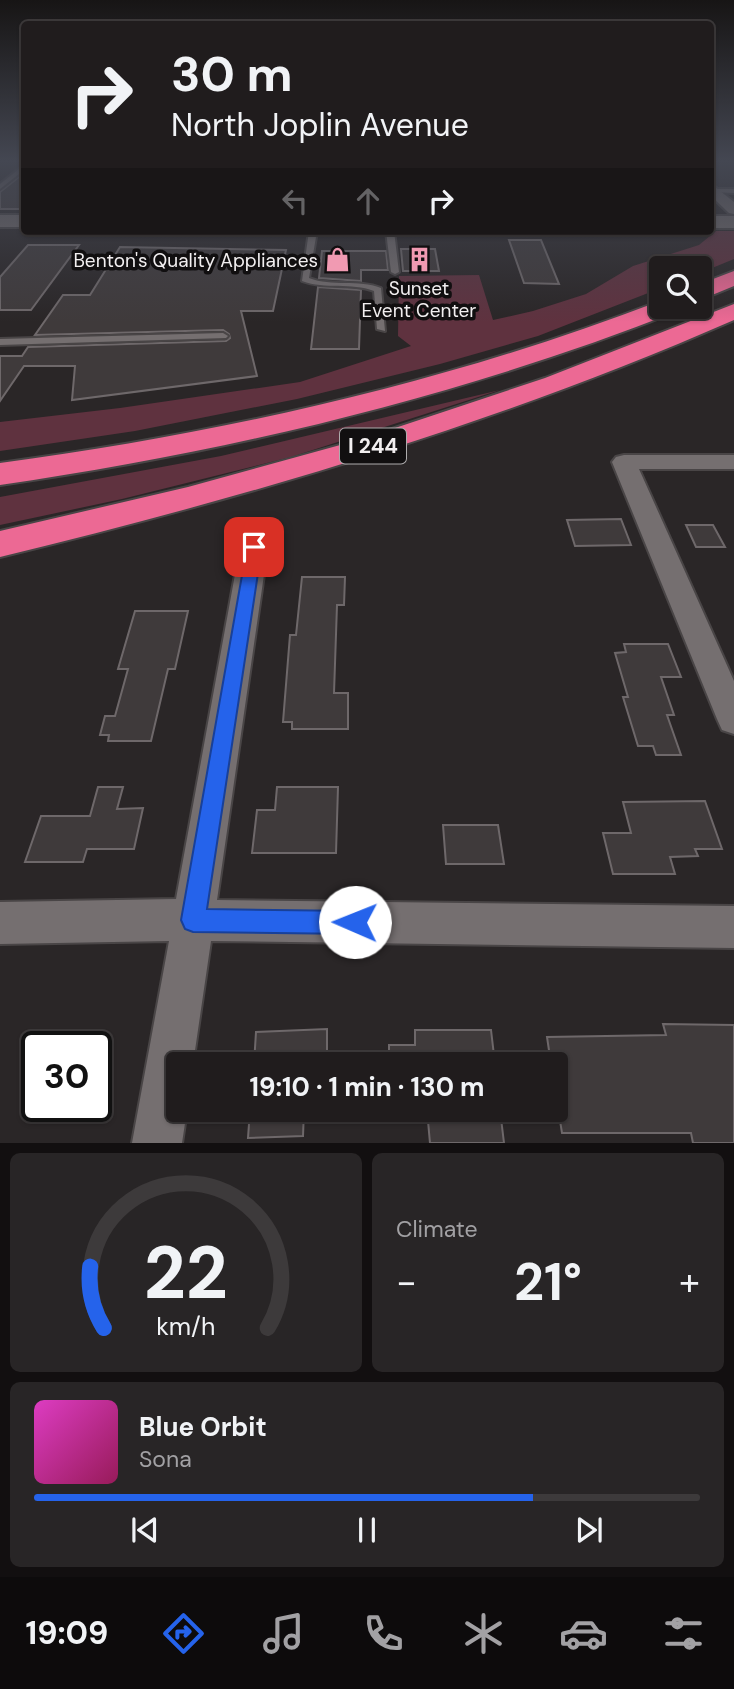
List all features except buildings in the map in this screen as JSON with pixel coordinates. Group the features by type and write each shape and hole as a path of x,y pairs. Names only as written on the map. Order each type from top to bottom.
{"highway":[{"path":"712,288 734,278"},
{"name":"I 244","path":"0,544 290,473 416,433 629,356 734,311"},
{"name":"I 244","path":"0,474 171,445 335,410 553,349 649,313"}],"main road":[{"path":"0,221 21,221"},
{"path":"714,222 734,222"}],"street":[{"path":"734,462 624,462 734,719"},
{"path":"157,1143 254,547"},
{"path":"0,923 193,920 734,927"}],"lane":[{"path":"312,235 305,279 316,285 368,285 378,290 382,329"},
{"path":"390,235 395,272"},
{"path":"0,342 223,336"}],"shaded area":[{"path":"716,231 734,231 734,259 712,268 712,256 664,256 699,245"},
{"path":"649,261 649,293 538,336 440,364 297,399 135,431 0,451 0,422 300,382 411,346 398,336 399,276 479,275 493,320 533,311 586,294 633,266"},
{"path":"500,390 291,457 122,499 0,525 0,497 221,456"}],"place":[{"name":"Benton's Quality Appliances","path":"338,260"},
{"name":"Sunset Event Center","path":"419,260"}],"route":[{"path":"254,547 193,920 355,922"}]}
